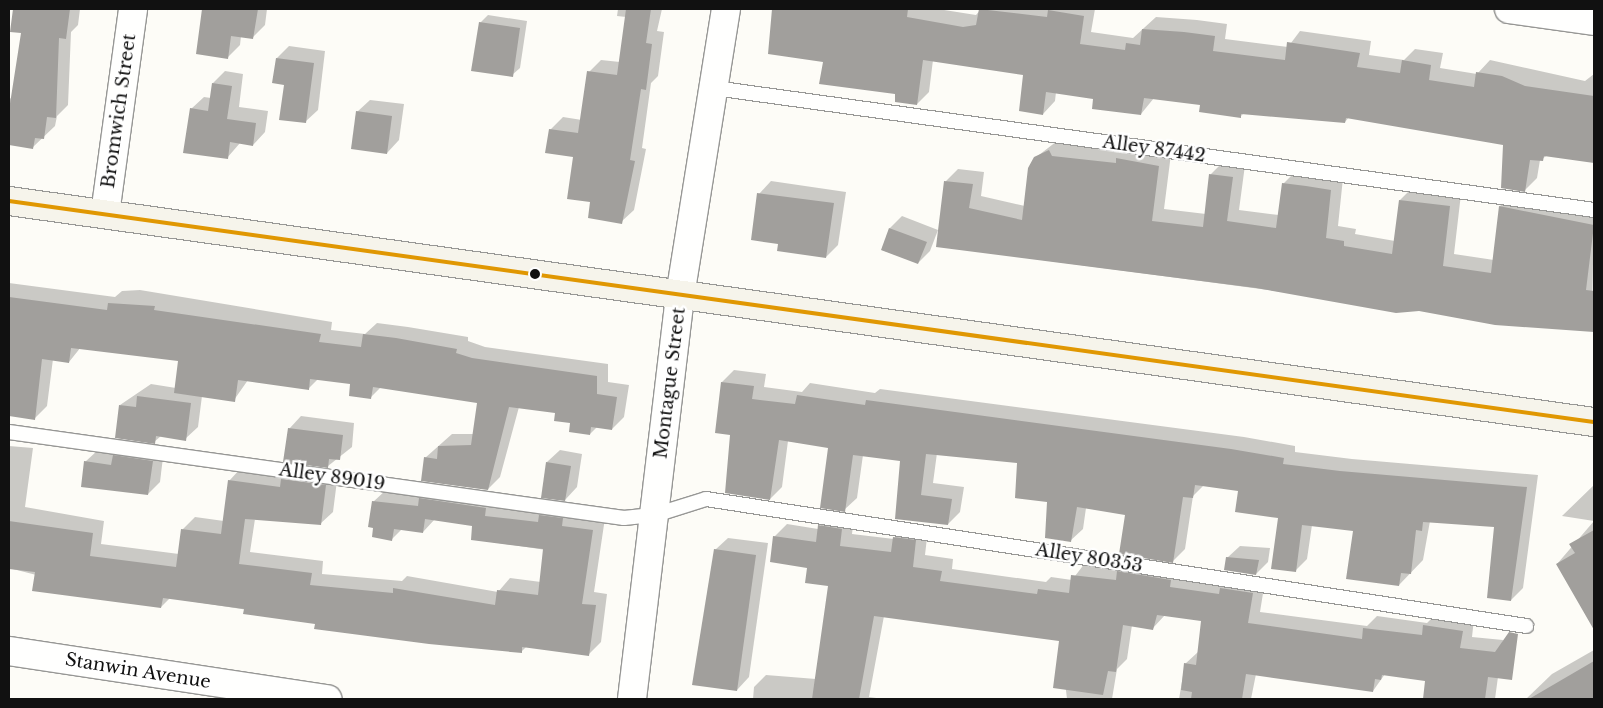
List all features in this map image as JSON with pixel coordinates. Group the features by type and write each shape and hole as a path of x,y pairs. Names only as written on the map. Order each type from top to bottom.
{"main road":[{"path":"9,201 1594,422"}],"street":[{"name":"Bromwich Street","path":"105,214 133,9"},
{"name":"Montague Street","path":"632,699 680,296 726,9"},
{"path":"1509,9 1594,21"},
{"name":"Stanwin Avenue","path":"9,651 327,699"}],"lane":[{"name":"Alley 87442","path":"714,88 1594,210"},
{"name":"Alley 89019","path":"9,432 624,518 655,515"},
{"name":"Alley 80353","path":"655,515 706,499 1526,626"}],"building":[{"path":"13,9 70,9 66,39 59,38 56,118 47,117 44,139 35,138 33,149 9,145 9,110 21,33 10,32"},
{"path":"202,9 258,9 253,39 231,36 228,59 196,54"},
{"path":"626,9 651,9 646,43 652,44 646,90 641,89 630,160 635,161 622,224 588,218 590,202 567,199 573,157 545,153 549,129 578,133 587,71 617,75"},
{"path":"772,9 908,9 907,17 963,27 976,25 979,9 1047,17 1048,10 1084,16 1080,44 1125,50 1126,43 1140,45 1142,29 1184,32 1215,36 1213,51 1285,60 1287,42 1360,53 1357,67 1400,73 1402,60 1431,65 1429,80 1474,87 1476,72 1502,76 1525,86 1594,96 1594,163 1544,156 1543,161 1530,160 1525,192 1501,188 1503,145 1346,118 1345,123 1241,114 1241,118 1199,112 1200,105 1144,98 1141,115 1092,109 1093,99 1046,92 1043,115 1019,111 1023,75 923,60 917,105 895,102 895,94 819,84 823,62 768,54"},
{"path":"479,22 520,28 513,77 471,71"},
{"path":"276,58 314,63 306,123 279,120 284,85 272,83"},
{"path":"212,83 232,86 227,119 256,123 253,146 230,142 228,159 183,153 190,108 208,111"},
{"path":"356,111 392,116 387,154 351,149"},
{"path":"1049,150 1052,156 1116,163 1116,158 1159,166 1152,221 1203,227 1209,174 1233,177 1227,221 1276,228 1282,183 1306,186 1331,190 1326,238 1344,241 1344,246 1392,254 1399,200 1450,206 1443,266 1491,273 1499,206 1594,225 1586,290 1594,291 1594,332 1495,325 1419,311 1396,313 1256,288 936,247 944,181 973,184 969,208 1022,220 1028,168 1034,157"},
{"path":"757,193 834,203 826,258 777,251 778,244 751,240"},
{"path":"889,228 927,242 918,264 881,250"},
{"path":"9,297 107,310 108,303 155,306 154,310 321,334 319,342 361,347 363,334 396,338 457,349 456,353 472,358 597,376 597,394 617,397 612,430 591,427 590,435 569,432 570,423 554,421 555,413 509,407 488,490 421,481 424,457 437,459 438,446 471,445 477,403 373,387 371,399 349,396 350,384 310,379 309,390 238,380 235,402 174,393 178,361 71,348 69,363 42,359 35,420 9,416"},
{"path":"721,382 754,386 752,399 795,404 797,395 865,405 866,400 1231,449 1284,458 1283,464 1340,471 1527,487 1511,601 1487,598 1494,527 1423,522 1422,531 1416,530 1411,574 1401,573 1399,586 1346,579 1353,531 1302,525 1296,572 1271,569 1278,518 1235,512 1238,491 1195,485 1193,498 1183,497 1173,563 1119,554 1125,515 1077,507 1071,542 1045,538 1047,502 1015,498 1017,463 926,454 921,495 952,499 948,525 895,519 900,461 853,455 845,512 820,508 828,448 779,440 770,500 725,493 730,435 715,433"},
{"path":"137,396 191,403 186,441 156,436 155,444 115,438 119,405 136,407"},
{"path":"288,428 343,435 340,460 329,459 328,468 283,462"},
{"path":"113,455 153,461 148,495 81,487 84,461 111,465"},
{"path":"546,462 571,466 565,501 541,498"},
{"path":"281,479 326,485 321,525 245,519 239,564 312,573 310,585 393,593 393,588 495,605 497,590 538,595 543,549 471,540 472,526 425,519 423,533 394,529 392,541 372,537 373,528 368,527 372,501 418,506 419,498 486,508 485,516 538,522 539,515 563,518 562,526 593,530 582,604 596,605 589,656 522,647 522,653 429,644 314,629 315,624 243,614 244,609 163,598 161,608 32,591 35,572 9,569 9,521 93,533 90,556 176,567 181,529 221,534 228,480 280,487"},
{"path":"818,525 842,529 840,546 891,552 893,537 916,540 913,567 942,571 940,581 1037,594 1038,589 1069,593 1071,575 1116,580 1117,571 1171,580 1170,587 1219,594 1220,588 1253,593 1248,623 1362,639 1363,628 1422,635 1423,625 1463,631 1460,648 1495,652 1509,632 1518,634 1512,680 1488,677 1485,699 1423,699 1425,681 1382,675 1381,680 1375,679 1373,692 1246,674 1242,699 1191,699 1192,692 1181,690 1184,663 1196,665 1201,621 1157,615 1153,630 1123,625 1116,672 1108,671 1103,695 1053,688 1059,641 874,616 859,699 812,699 828,586 805,583 807,568 770,562 773,536 816,542"},
{"path":"1594,530 1594,630 1556,564 1575,553 1569,544"},
{"path":"714,549 756,555 737,691 692,685"},
{"path":"1226,557 1259,560 1256,575 1224,570"},
{"path":"1594,661 1594,699 1529,699"}],"transit line":[{"path":"9,201 1594,422"}]}
